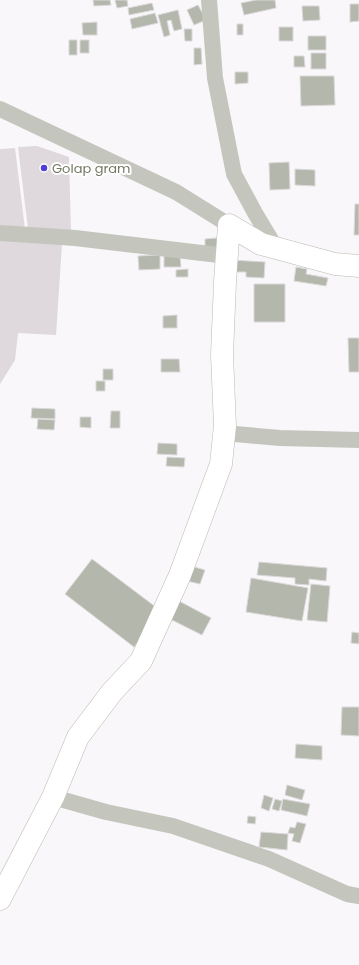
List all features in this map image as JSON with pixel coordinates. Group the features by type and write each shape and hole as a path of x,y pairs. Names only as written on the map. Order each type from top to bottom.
{"street":[{"path":"209,0 215,78 234,174 276,248"},
{"path":"0,109 176,192 261,244 335,264 359,266"},
{"path":"0,899 53,796 78,737 112,692 141,661 180,575 221,464 224,434 222,355 229,225"},
{"path":"0,233 75,238 227,256"},
{"path":"224,434 280,438 359,440"},
{"path":"53,796 106,812 173,826 269,859 347,894 359,896"}],"shaded area":[{"path":"37,146 69,157 71,233 28,229 18,147"},
{"path":"15,148 25,229 0,228 0,149"},
{"path":"0,240 62,244 56,335 18,333 15,360 0,384"}],"building":[{"path":"93,0 110,0 111,5 94,6"},
{"path":"115,0 127,0 128,6 117,8"},
{"path":"256,0 275,0 276,8 244,15 241,3"},
{"path":"152,3 154,10 129,15 128,8"},
{"path":"350,4 359,4 359,21 350,22"},
{"path":"198,5 206,20 194,25 187,10"},
{"path":"302,6 319,6 320,20 303,21"},
{"path":"178,10 182,29 174,31 171,20 167,21 170,35 164,37 158,15"},
{"path":"155,13 158,23 132,29 130,19"},
{"path":"97,22 97,35 83,35 82,23"},
{"path":"237,24 243,24 243,35 237,35"},
{"path":"279,27 293,27 293,41 279,41"},
{"path":"184,29 192,29 192,41 185,41"},
{"path":"308,36 326,36 326,50 308,50"},
{"path":"69,40 77,40 77,55 69,55"},
{"path":"80,40 89,40 89,53 80,53"},
{"path":"194,48 201,48 202,64 194,65"},
{"path":"311,53 326,53 326,69 311,69"},
{"path":"294,56 304,56 305,67 294,67"},
{"path":"235,72 248,72 248,83 235,84"},
{"path":"300,76 334,76 335,105 301,106"},
{"path":"289,162 290,189 270,190 269,163"},
{"path":"295,169 315,170 315,186 295,185"},
{"path":"355,204 359,204 359,235 354,235"},
{"path":"217,238 217,248 205,251 205,239"},
{"path":"160,255 160,269 139,270 138,256"},
{"path":"164,256 180,256 181,267 164,267"},
{"path":"231,260 265,262 264,278 246,277 246,272 230,272"},
{"path":"296,267 307,269 306,274 328,278 326,286 294,281"},
{"path":"188,269 188,277 176,277 176,270"},
{"path":"254,284 285,284 285,322 254,322"},
{"path":"177,315 177,328 163,328 163,316"},
{"path":"348,338 359,338 359,372 349,372"},
{"path":"161,359 179,359 180,372 161,372"},
{"path":"103,369 113,369 113,380 103,380"},
{"path":"96,381 105,381 105,391 96,391"},
{"path":"32,408 55,409 55,419 31,418"},
{"path":"111,411 120,411 120,428 110,428"},
{"path":"80,417 91,417 91,428 80,427"},
{"path":"38,419 55,420 54,430 37,429"},
{"path":"158,443 177,444 177,455 157,454"},
{"path":"167,457 185,458 184,467 166,466"},
{"path":"92,559 161,611 134,647 65,594"},
{"path":"259,562 327,568 326,581 309,579 309,585 295,584 295,578 257,575"},
{"path":"191,566 205,570 200,584 187,581"},
{"path":"251,578 308,588 302,621 246,612"},
{"path":"311,584 330,586 327,622 307,620"},
{"path":"179,601 211,618 202,635 170,619"},
{"path":"352,632 359,633 359,644 351,643"},
{"path":"342,707 359,707 359,736 341,735"},
{"path":"296,744 322,746 322,760 295,758"},
{"path":"287,785 305,790 302,800 285,795"},
{"path":"264,795 273,798 269,811 261,808"},
{"path":"275,799 282,801 279,811 272,809"},
{"path":"283,799 310,804 307,816 281,810"},
{"path":"248,816 256,817 255,824 247,823"},
{"path":"297,822 306,824 300,843 292,841 294,834 288,833 290,827 295,828"},
{"path":"261,832 288,834 287,850 259,847"}],"place":[{"name":"Golap gram","path":"44,168"}]}
